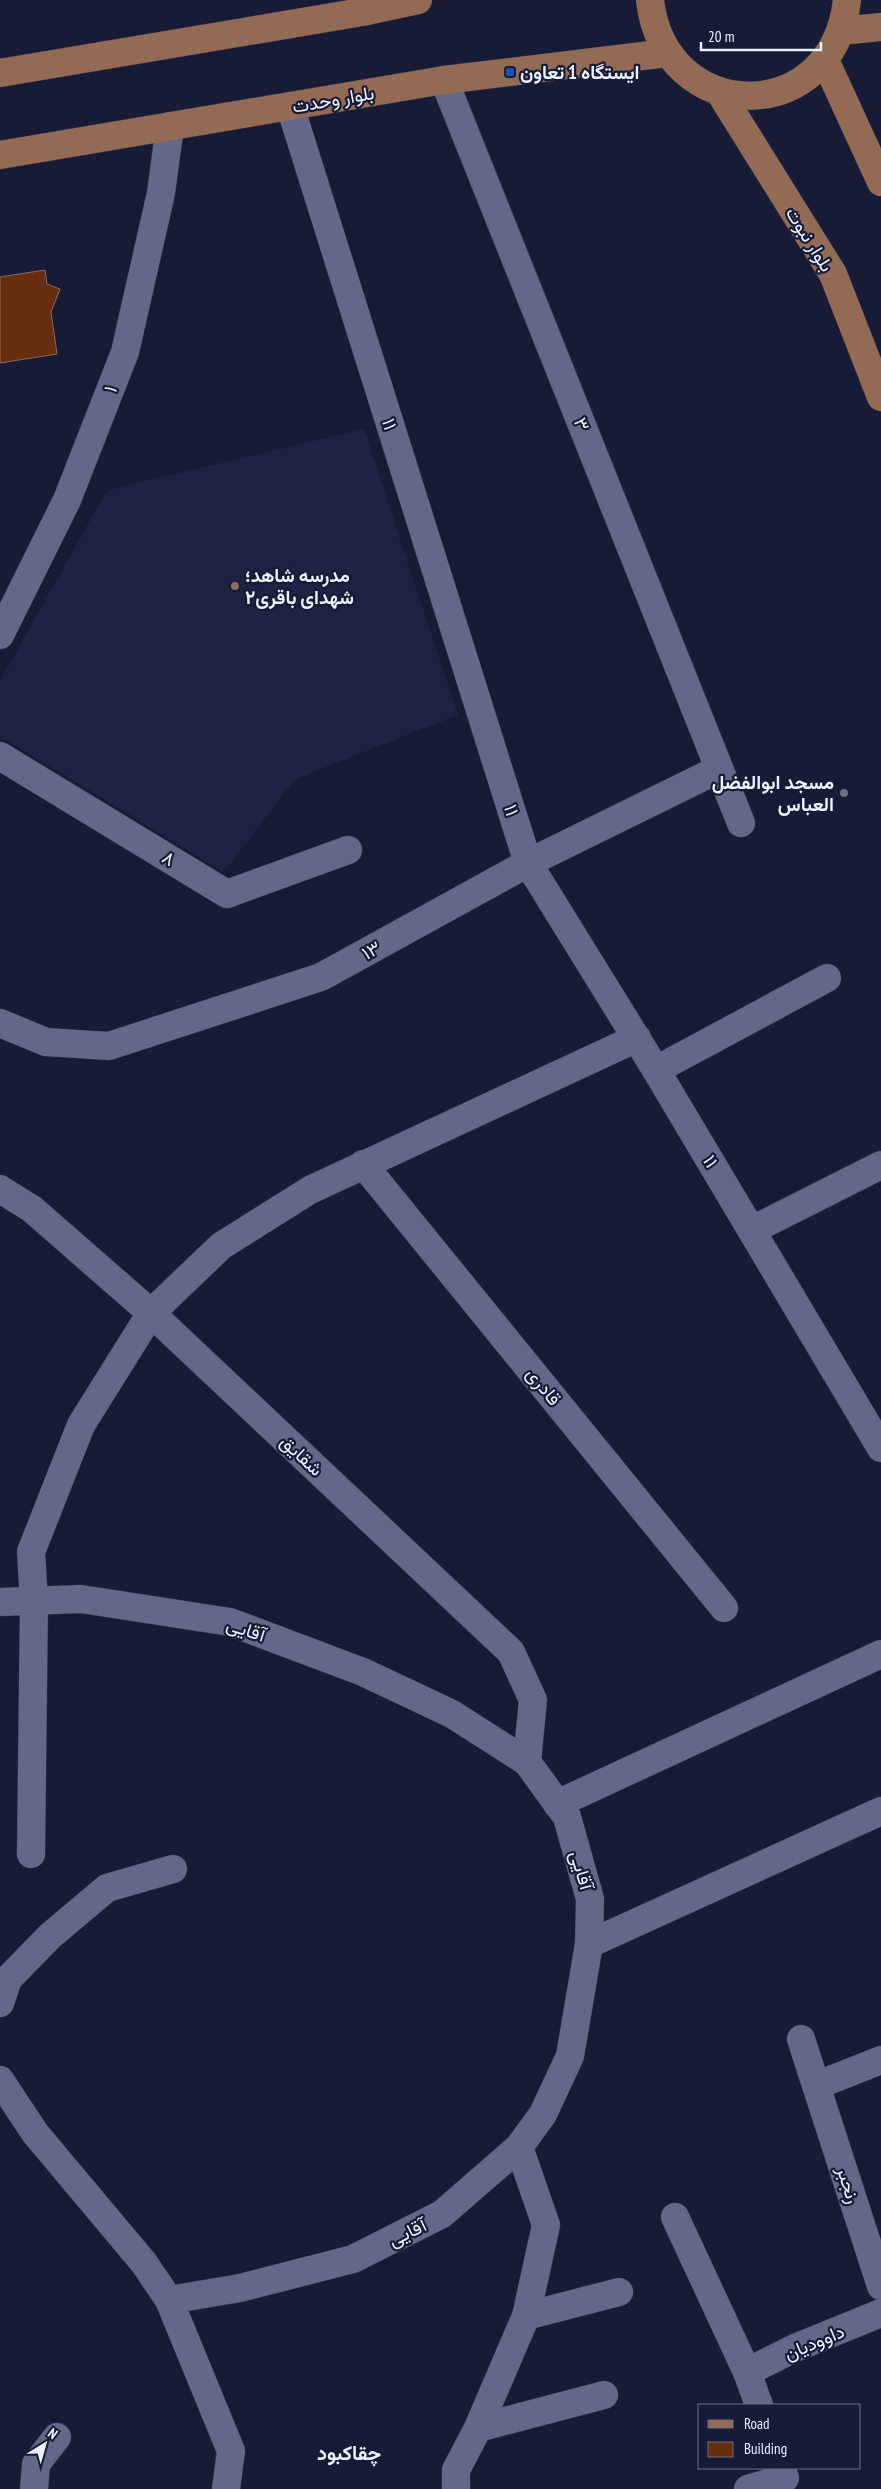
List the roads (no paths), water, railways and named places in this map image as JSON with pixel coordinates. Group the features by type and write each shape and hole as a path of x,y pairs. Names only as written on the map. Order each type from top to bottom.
{"main road":[{"path":"0,73 357,6 418,0"},
{"path":"650,0 654,28 667,54 690,77 719,91 742,96 765,95 788,88 809,76 825,60 841,31 847,0"},
{"path":"841,31 881,27"},
{"name":"بلوار وحدت","path":"0,154 444,80 667,54"},
{"path":"825,60 881,182"},
{"name":"بلوار نبوت","path":"719,91 833,274 881,397"}],"street":[{"name":"۳","path":"444,80 741,823"},
{"name":"۱۱","path":"290,106 528,864 637,1038 881,1448"},
{"name":"۱","path":"0,635 67,500 125,352 162,193 170,126"},
{"name":"۸","path":"0,756 227,894 348,850"},
{"name":"۱۳","path":"0,1023 46,1042 109,1046 321,978 528,864 719,769"},
{"path":"656,1070 827,978"},
{"path":"31,1854 34,1601 31,1552 81,1425 151,1313 221,1246 310,1190 637,1038"},
{"name":"قادری","path":"363,1164 724,1608"},
{"path":"752,1230 881,1165"},
{"name":"شقایق","path":"0,1189 32,1208 151,1313 511,1652 533,1700 527,1762"},
{"name":"آقایی","path":"0,1602 82,1599 230,1622 363,1672 452,1714 527,1762 567,1817 590,1899 589,1944 570,2056 542,2114 520,2147 442,2214 353,2258 240,2288 169,2300"},
{"path":"557,1804 881,1654"},
{"path":"589,1944 881,1811"},
{"path":"0,2003 8,1979 50,1936 107,1888 172,1869"},
{"name":"رنجبر","path":"801,2039 818,2085 881,2286"},
{"path":"818,2085 881,2060"},
{"path":"0,2080 35,2133 144,2263 169,2300 231,2451 226,2489"},
{"path":"456,2489 456,2470 478,2428 526,2316 546,2224 520,2147"},
{"path":"676,2217 747,2372 759,2404"},
{"path":"526,2316 619,2292"},
{"name":"داوودیان","path":"747,2372 795,2348 881,2313"},
{"path":"478,2428 604,2395"},
{"path":"34,2489 36,2464 57,2437"},
{"path":"748,2489 785,2478 781,2469"}],"place":[{"name":"ایستگاه 1 تعاون","path":"510,72"},
{"name":"مدرسه شاهد؛ شهدای باقری۲","path":"235,586"},
{"name":"مسجد ابوالفضل العباس","path":"844,793"}],"district":[{"name":"چقاکبود","path":"349,2453"}]}
